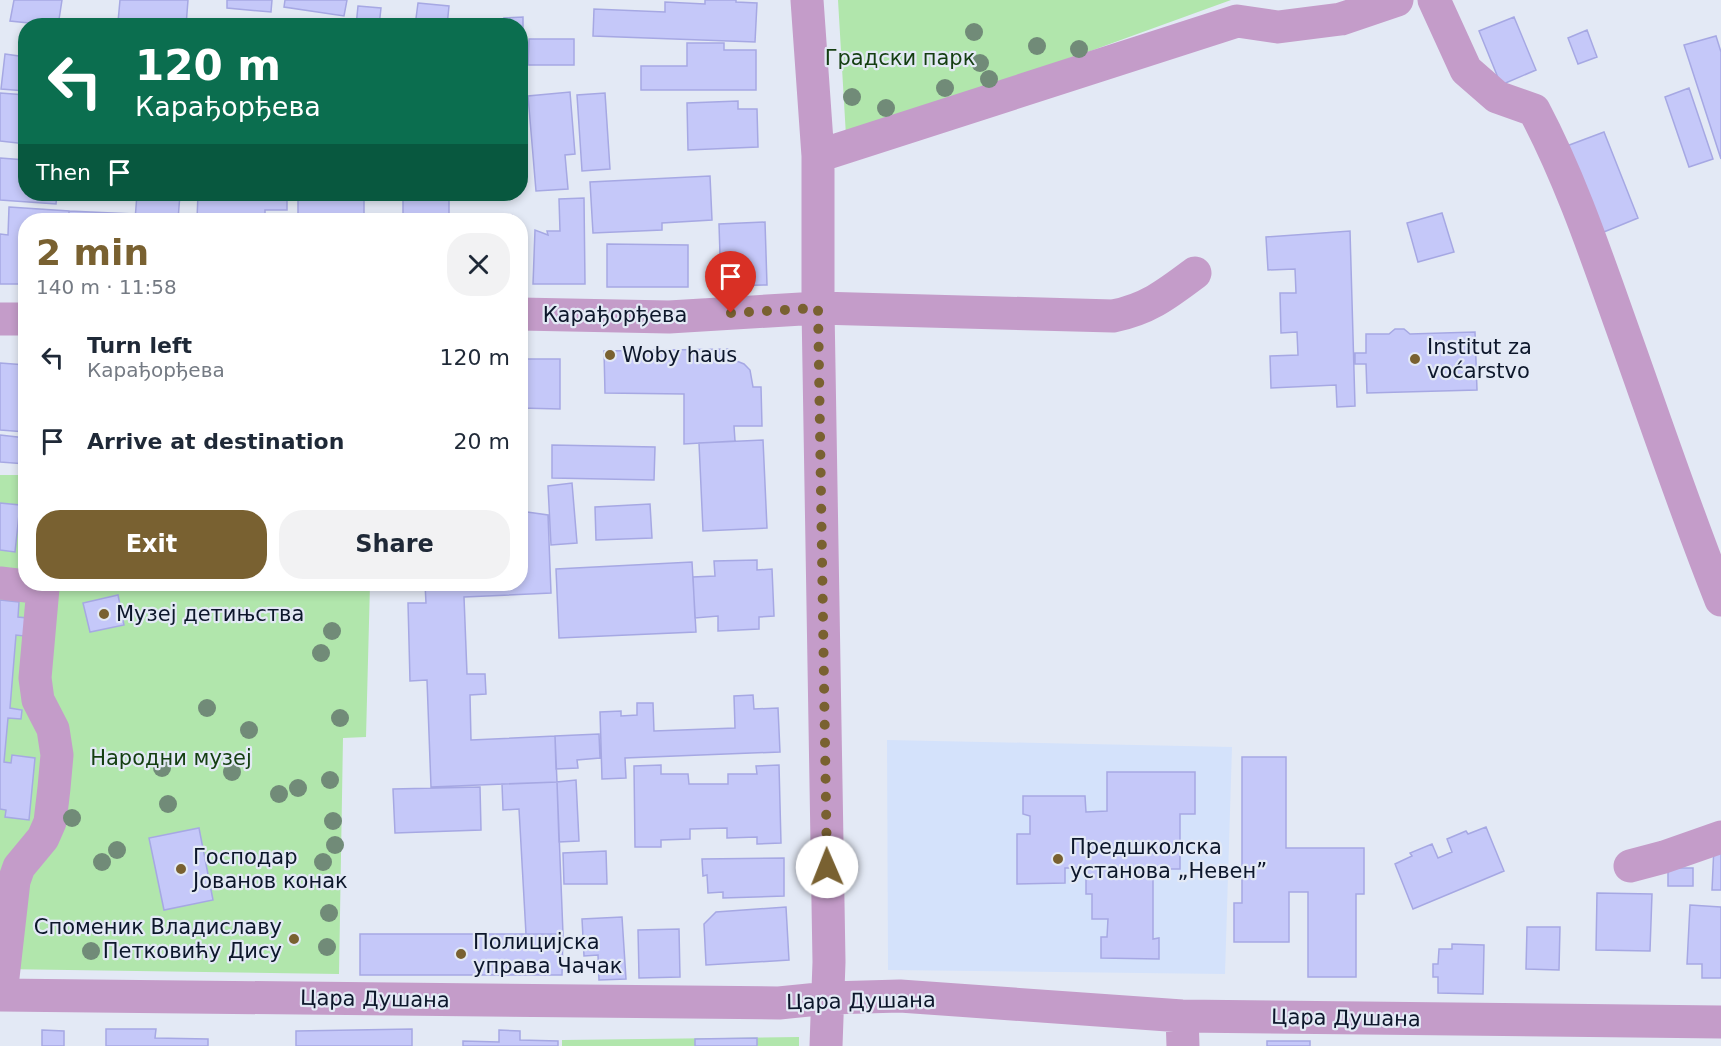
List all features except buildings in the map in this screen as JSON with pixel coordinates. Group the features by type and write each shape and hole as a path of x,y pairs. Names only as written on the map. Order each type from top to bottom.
{"street":[{"path":"807,0 818,156 818,308 829,998 826,1046"},
{"path":"818,156 1237,21 1278,27 1341,19 1397,0"},
{"path":"1434,0 1466,70 1497,97 1534,110 1556,152 1599,262 1697,541 1721,600"},
{"name":"Карађорђева","path":"528,315 669,317 818,308 1113,316 1135,312 1162,298 1195,273"},
{"path":"0,319 18,319"},
{"path":"0,583 18,585"},
{"path":"1,995 14,881 19,867 43,837 50,822 57,755 53,729 39,700 35,678 43,591"},
{"path":"1630,867 1721,837"},
{"name":"Цара Душана","path":"1,995 779,1003 829,998 900,996 1183,1031 1721,1022"}],"shaded area":[{"name":"Предшколска установа „Невен”","path":"887,740 1232,747 1225,974 888,970"}],"green space":[{"name":"Градски парк","path":"838,0 1231,0 889,124 846,136"},
{"name":"Народни музеј","path":"0,475 18,475 18,591 370,591 366,737 343,738 339,974 0,969"},
{"path":"799,1037 799,1046 562,1046 562,1040"}],"place":[{"name":"Woby haus","path":"610,355"},
{"name":"Institut za voćarstvo","path":"1415,359"},
{"name":"Музеј детињства","path":"104,614"},
{"name":"Предшколска установа „Невен”","path":"1058,859"},
{"name":"Господар Јованов конак","path":"181,869"},
{"name":"Споменик Владиславу Петковићу Дису","path":"294,939"},
{"name":"Полицијска управа Чачак","path":"461,954"}],"route":[{"path":"731,313 818,308 827,867"}]}
